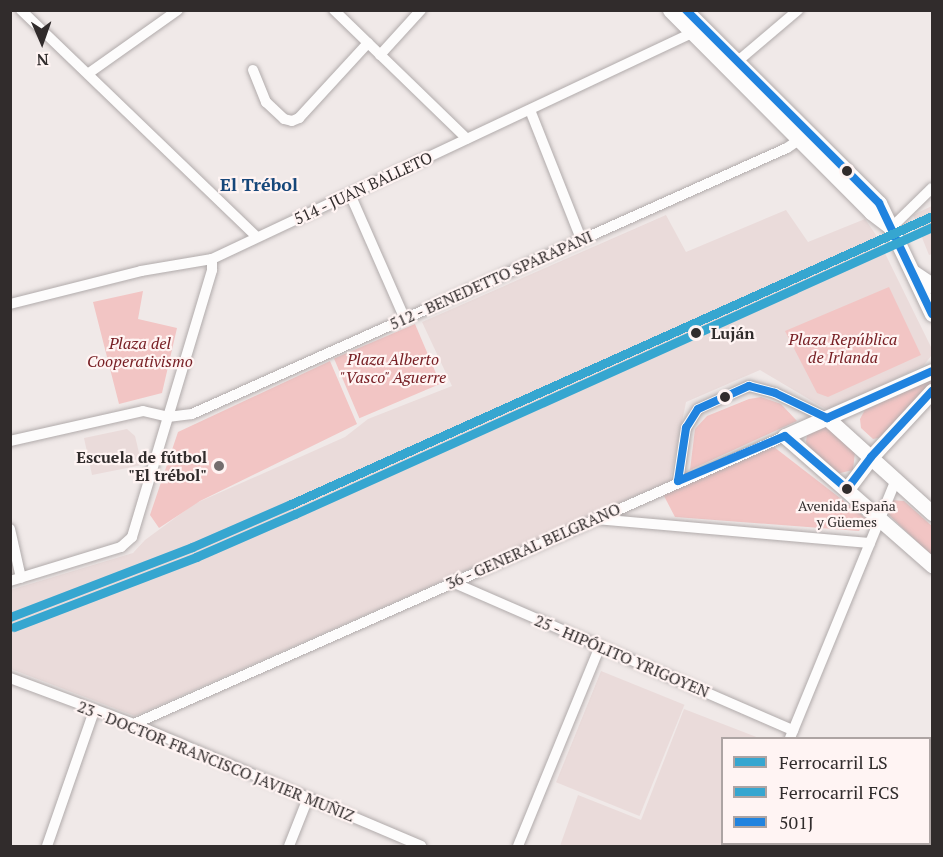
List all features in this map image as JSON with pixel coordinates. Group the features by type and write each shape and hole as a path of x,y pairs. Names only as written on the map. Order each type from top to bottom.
{"main road":[{"path":"670,10 695,29 805,136 871,212 891,228 914,273 919,291 933,314"},
{"path":"686,10 695,29"},
{"path":"914,273 933,285"},
{"name":"36 - GENERAL BELGRANO","path":"785,436 933,371"},
{"path":"847,489 871,457 933,391"},
{"path":"827,418 933,513"},
{"path":"785,436 933,565"}],"street":[{"path":"21,10 257,237"},
{"path":"88,73 178,10"},
{"path":"334,10 467,139"},
{"path":"380,55 421,10"},
{"path":"733,65 798,10"},
{"name":"514 - JUAN BALLETO","path":"10,304 141,271 212,259 530,110 695,29"},
{"path":"253,70 266,102 284,119 292,121 299,118 368,43"},
{"path":"530,110 581,239"},
{"name":"512 - BENEDETTO SPARAPANI","path":"168,417 192,414 787,148 805,136"},
{"path":"891,228 933,188"},
{"path":"350,194 405,318"},
{"path":"10,529 16,580 121,547 132,537 212,270 212,259"},
{"path":"678,481 686,428 698,409 749,386 776,393 827,418"},
{"path":"10,441 143,411 168,417"},
{"name":"36 - GENERAL BELGRANO","path":"134,724 678,481 785,436"},
{"path":"791,734 896,480"},
{"path":"593,519 870,543"},
{"name":"25 - HIPÓLITO YRIGOYEN","path":"452,582 600,646 791,734"},
{"path":"518,846 600,646"},
{"name":"23 - DOCTOR FRANCISCO JAVIER MUÑIZ","path":"10,678 134,724 421,846"},
{"path":"47,846 94,711"},
{"path":"289,846 308,798"}],"shaded area":[{"path":"932,206 932,254 929,255 913,215"},
{"path":"786,210 808,242 865,219 876,235 931,347 931,356 924,365 829,411 760,370 686,402 670,481 135,716 11,669 10,590 133,553 145,540 194,504 345,437 368,419 452,386 422,322 666,215 686,252"},
{"path":"127,429 135,436 142,465 92,475 84,438"},
{"path":"601,671 684,705 639,816 556,782"},
{"path":"684,709 756,737 721,737 721,845 728,846 560,846 578,795 641,820"}],"green space":[{"name":"Plaza República de Irlanda","path":"889,287 921,355 828,397 817,393 785,331"},
{"name":"Plaza del Cooperativismo","path":"143,291 138,319 177,328 162,393 119,404 93,302"},
{"name":"Plaza Alberto \"Vasco\" Aguerre","path":"415,324 440,384 359,418 334,358"},
{"name":"Escuela de fútbol \"El trébol\"","path":"330,361 357,424 200,501 159,528 150,515 178,432"},
{"path":"932,377 932,384 883,437 873,439 861,428 860,419 867,406"},
{"path":"761,397 781,404 797,421 690,470 695,429 707,416 749,399"},
{"path":"817,426 826,427 855,452 853,470 836,474 811,452 806,442 807,434"},
{"path":"774,447 866,518 859,531 675,517 663,494"},
{"path":"892,500 904,501 932,526 932,556 888,514 887,508"}],"rail line":[{"name":"LS","path":"10,617 192,547 291,504 932,216"},
{"name":"FCS","path":"14,627 196,557 295,514 932,227"}],"transit line":[{"name":"501J","path":"686,10 879,203 932,314"},
{"name":"501J","path":"678,481 686,428 698,409 749,386 775,393 827,418 932,371"},
{"name":"501J","path":"678,481 785,436 847,489 871,457 932,391"}],"place":[{"name":"Luján","path":"696,333"},
{"name":"Escuela de fútbol \"El trébol\"","path":"219,466"},
{"name":"Avenida España y Güemes","path":"847,489"}],"district":[{"name":"El Trébol","path":"259,184"}]}
